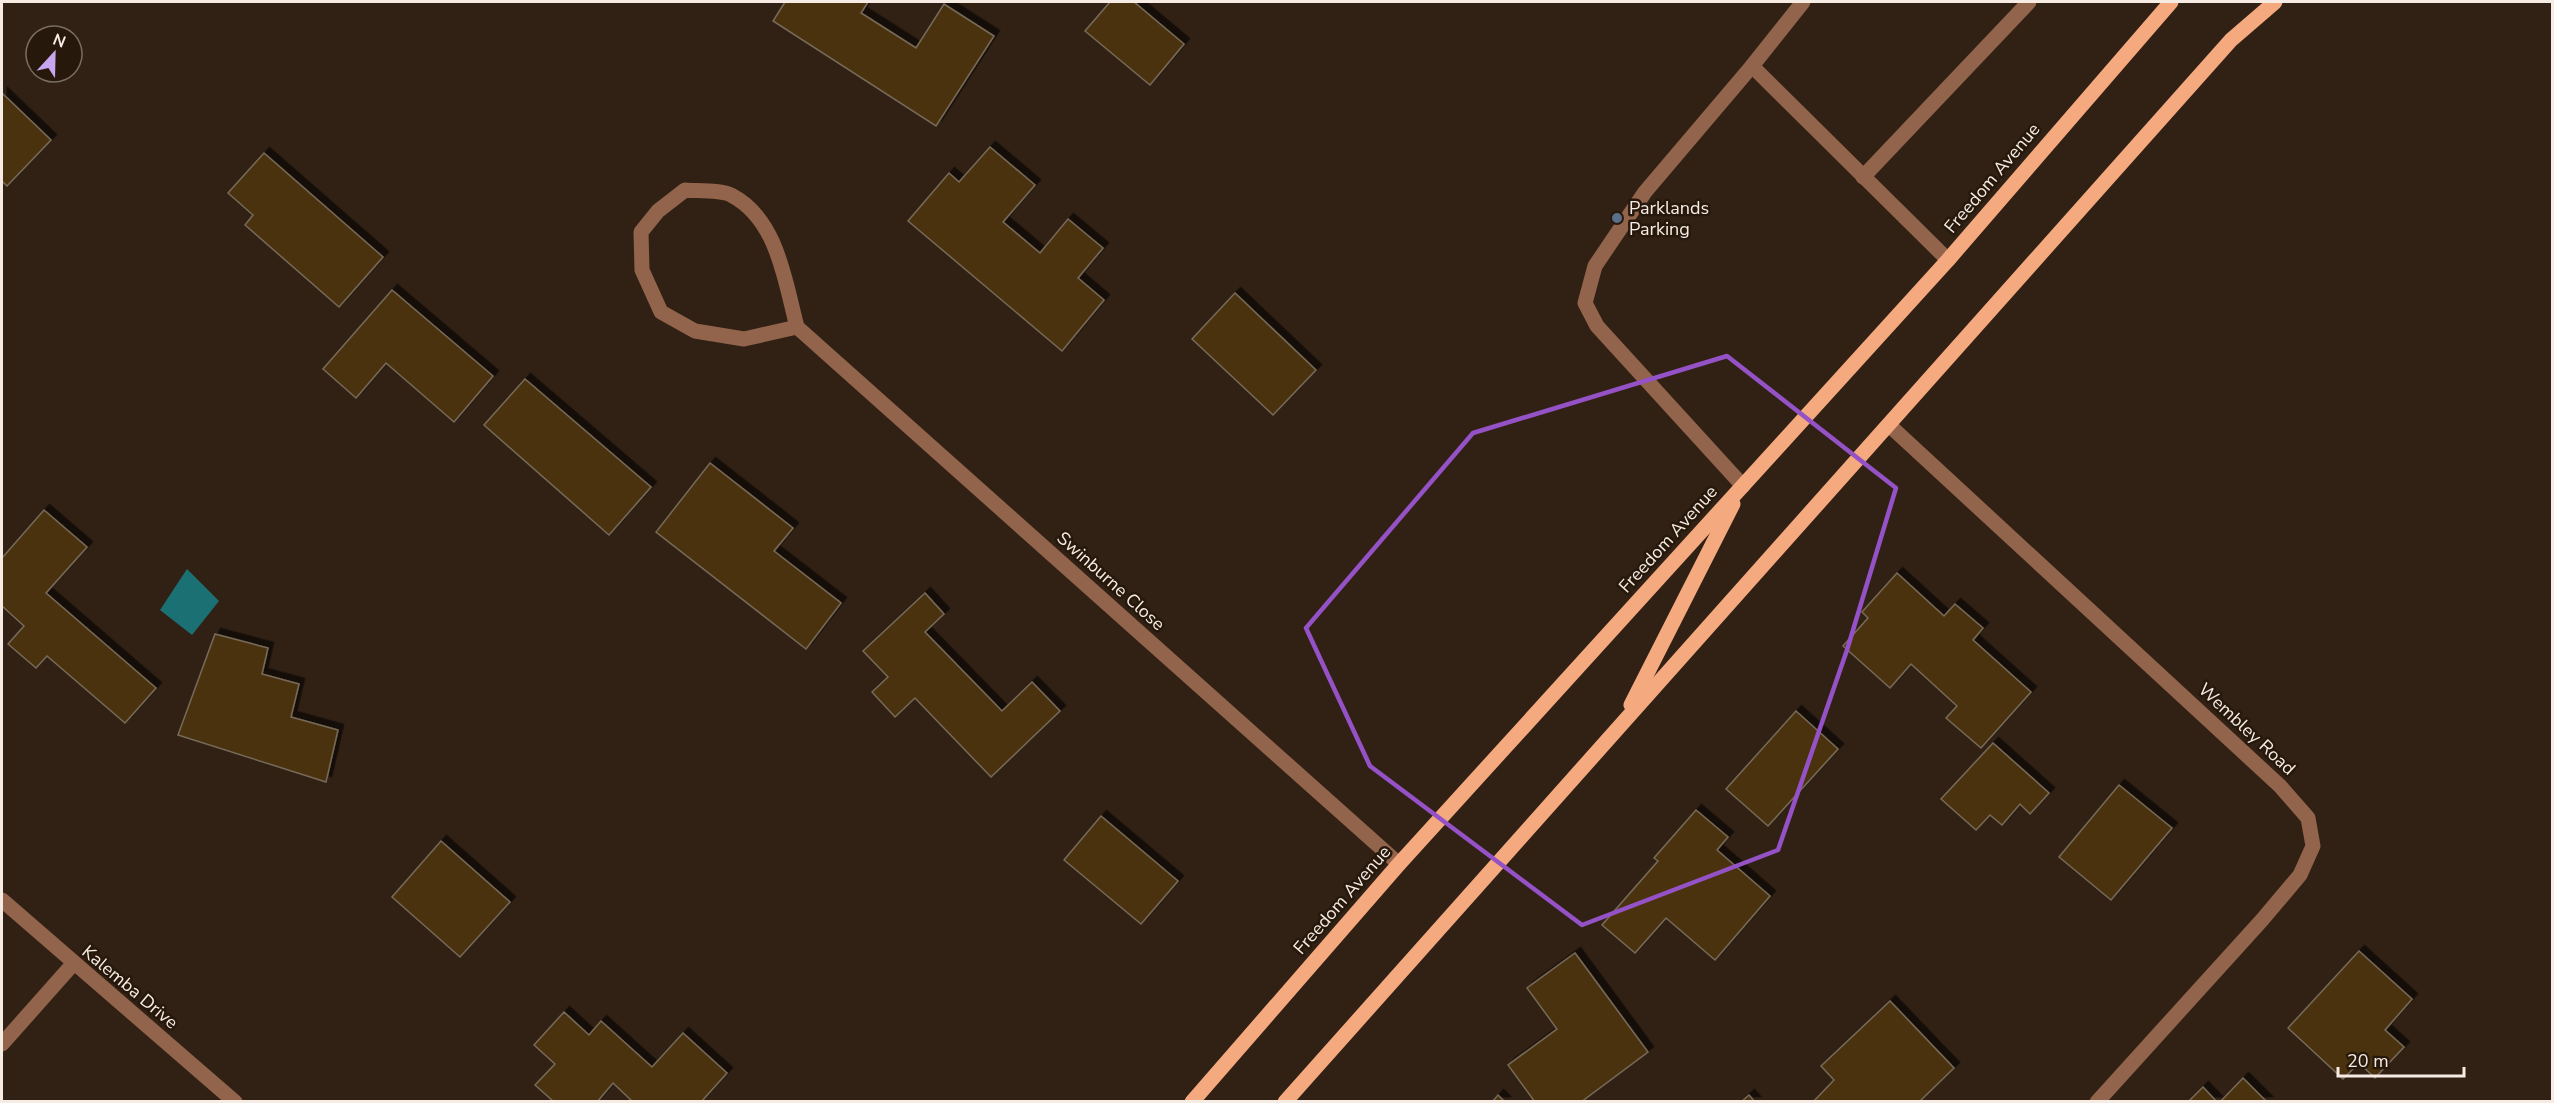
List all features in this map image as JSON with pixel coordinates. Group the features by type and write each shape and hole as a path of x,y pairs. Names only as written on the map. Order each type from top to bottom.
{"main road":[{"name":"Freedom Avenue","path":"1192,1101 1399,864 1948,260 2171,2"},
{"path":"1285,1101 2231,40 2275,2"},
{"path":"1621,725 1743,486"}],"street":[{"path":"1743,486 1597,326 1585,303 1595,266 1645,192 1803,2"},
{"path":"1863,177 2029,2"},
{"path":"1752,66 1948,260"},
{"path":"685,189 730,194 757,216 776,248 798,327 744,339 695,330 661,312 642,270 641,232 658,211 685,189"},
{"name":"Swinburne Close","path":"798,327 1399,864"},
{"name":"Wembley Road","path":"1889,425 2280,786 2308,818 2313,846 2300,875 2262,920 2097,1101"},
{"name":"Kalemba Drive","path":"2,900 73,964 235,1101"},
{"path":"2,1044 73,964"}],"highlighted area":[{"path":"1727,356 1896,488 1847,650 1778,850 1582,925 1370,766 1306,628 1473,433"}],"water":[{"path":"187,569 219,601 192,635 160,610"}],"building":[{"path":"785,2 868,2 861,13 916,48 944,4 994,36 936,126 773,21"},
{"path":"1110,2 1134,2 1184,44 1150,85 1085,31"},
{"path":"2,93 51,140 7,186 2,181"},
{"path":"990,147 1035,185 1003,222 1040,253 1068,219 1103,248 1078,278 1104,300 1062,351 908,221 949,173 959,182"},
{"path":"264,153 383,257 339,307 245,225 253,215 228,193"},
{"path":"392,290 493,376 454,422 386,363 356,398 323,369"},
{"path":"1235,293 1316,370 1273,415 1192,339"},
{"path":"525,379 651,487 609,535 484,425"},
{"path":"710,463 793,528 774,551 841,603 806,649 656,532"},
{"path":"44,510 87,547 46,593 156,688 125,723 47,656 36,668 8,644 24,626 2,606 2,558"},
{"path":"1897,573 1944,616 1955,604 1983,628 1973,640 2031,692 1981,748 1946,718 1957,706 1911,664 1890,688 1843,646 1868,618 1862,612"},
{"path":"925,593 944,614 925,632 1002,711 1032,682 1060,711 991,777 915,698 895,717 872,692 888,677 863,651"},
{"path":"215,634 268,648 262,674 299,684 291,717 338,730 326,782 178,735"},
{"path":"1796,711 1838,749 1768,826 1726,789"},
{"path":"1993,743 2049,793 2030,814 2020,804 2002,825 1990,815 1976,830 1941,799"},
{"path":"2119,785 2172,828 2111,900 2059,857"},
{"path":"1696,810 1728,837 1717,850 1770,896 1715,960 1666,918 1635,953 1602,925 1658,861 1654,858"},
{"path":"1101,816 1178,881 1141,924 1064,860"},
{"path":"441,841 510,902 460,957 392,897"},
{"path":"2359,951 2412,999 2385,1030 2404,1047 2375,1078 2359,1063 2343,1079 2288,1028"},
{"path":"1575,953 1648,1052 1581,1102 1535,1102 1508,1065 1557,1029 1527,988"},
{"path":"1890,1001 1954,1068 1919,1102 1813,1102 1834,1080 1821,1066"},
{"path":"564,1012 589,1035 601,1021 652,1067 683,1033 727,1073 701,1102 633,1102 613,1083 597,1102 554,1102 535,1085 555,1064 534,1045"},
{"path":"2243,1078 2267,1102 2220,1102"},
{"path":"2203,1087 2217,1102 2188,1102"},
{"path":"1498,1095 1505,1102 1492,1102"},
{"path":"1749,1095 1755,1102 1741,1102"}],"place":[{"name":"Parklands Parking","path":"1617,218"}]}
